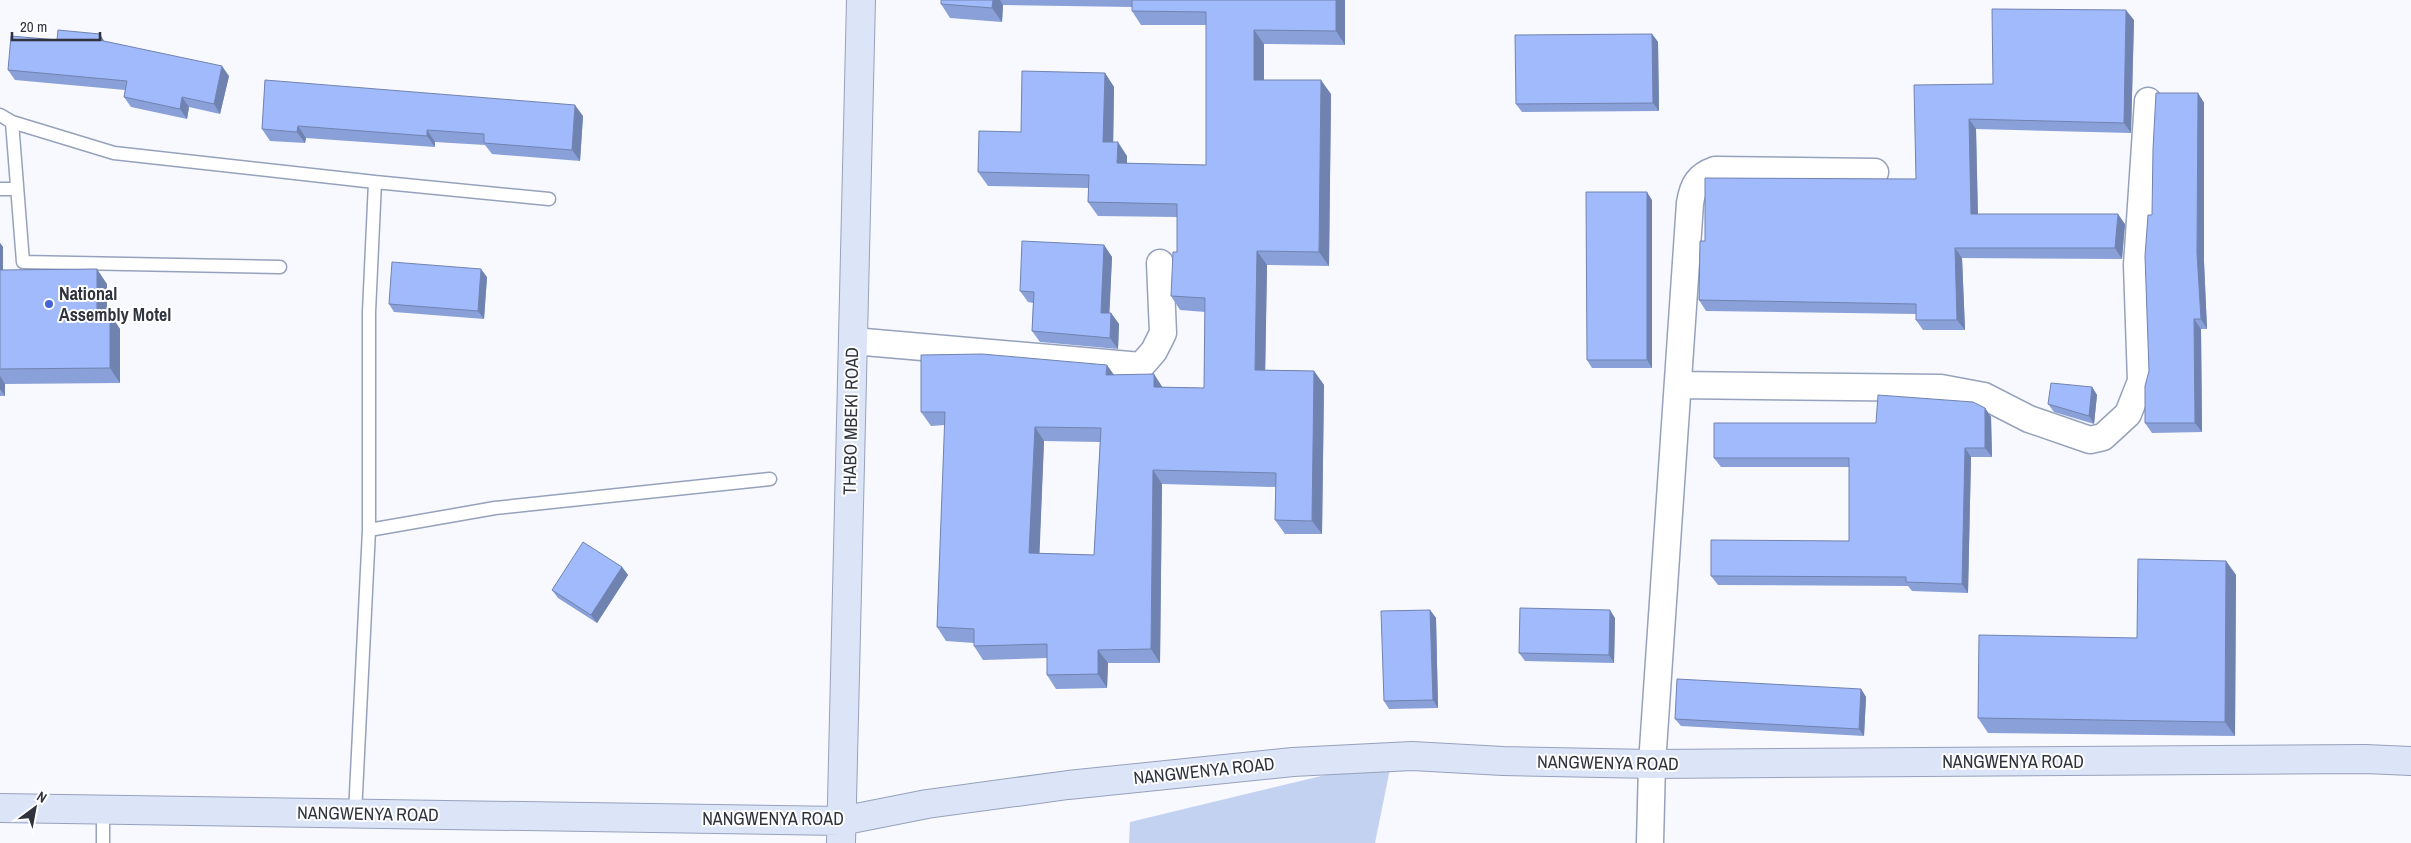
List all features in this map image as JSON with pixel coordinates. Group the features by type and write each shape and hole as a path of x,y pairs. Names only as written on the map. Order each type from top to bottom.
{"main road":[{"name":"THABO MBEKI ROAD","path":"841,832 861,0"},
{"name":"NANGWENYA ROAD","path":"0,808 355,814 841,832 927,804 1068,785 1292,762 1412,756 1503,761 1652,764 2411,761"}],"street":[{"path":"1678,385 1941,388 1984,396 2029,419 2090,440 2103,437 2128,414 2140,381 2137,265 2148,101"},
{"path":"1650,843 1652,764 1690,202 1693,186 1702,175 1715,170 1875,172"},
{"path":"853,341 1141,366 1154,351 1163,333 1160,263"}],"lane":[{"path":"0,115 12,122 114,153 549,199"},
{"path":"12,122 22,262 280,267"},
{"path":"355,814 369,530 369,312 375,182"},
{"path":"0,189 17,189"},
{"path":"369,530 495,508 770,479"},
{"path":"103,843 104,809"}],"shaded area":[{"path":"1392,759 1375,843 1129,843 1130,822"}],"building":[{"path":"941,0 993,0 992,8 941,4"},
{"path":"1132,0 1336,0 1336,31 1254,30 1254,80 1321,80 1319,252 1257,251 1255,370 1314,371 1312,521 1275,520 1276,473 1153,470 1151,649 1098,650 1098,674 1047,675 1047,644 974,646 974,629 937,627 945,412 921,412 921,355 982,354 1107,365 1106,375 1154,374 1154,387 1204,388 1205,298 1171,296 1173,252 1177,252 1177,204 1088,202 1089,175 978,172 979,131 1021,132 1022,71 1105,73 1103,142 1118,142 1117,163 1206,165 1206,12 1132,11","holes":["1035,427 1101,428 1094,555 1029,553"]},
{"path":"1992,9 2126,10 2124,123 1969,119 1971,214 2118,214 2115,248 1955,248 1957,320 1916,320 1916,304 1699,300 1700,241 1705,241 1705,178 1916,179 1914,85 1993,84"},
{"path":"58,30 100,34 99,40 222,66 214,104 182,97 180,109 124,97 127,81 8,70 11,36 57,40"},
{"path":"1652,34 1653,103 1516,104 1515,35"},
{"path":"265,80 575,105 572,150 484,143 484,134 427,130 427,136 298,126 297,132 262,129"},
{"path":"2156,93 2198,93 2197,253 2201,319 2194,319 2195,423 2145,423 2145,386 2149,371 2145,256 2148,215 2152,215"},
{"path":"1586,192 1647,192 1647,360 1587,360"},
{"path":"1022,241 1104,245 1101,313 1111,313 1110,338 1032,331 1034,292 1020,291"},
{"path":"392,262 481,269 478,311 389,304"},
{"path":"97,269 97,314 110,314 110,368 0,369 0,270"},
{"path":"2051,383 2092,387 2089,416 2048,404"},
{"path":"1878,395 1973,402 1985,408 1985,448 1965,448 1962,584 1906,582 1906,577 1711,576 1711,540 1849,541 1849,458 1714,458 1714,423 1876,423"},
{"path":"583,542 622,567 591,615 552,590"},
{"path":"2138,559 2226,561 2225,722 1978,718 1979,635 2137,638"},
{"path":"1520,608 1610,610 1609,655 1519,653"},
{"path":"1430,610 1433,700 1384,701 1381,611"},
{"path":"1677,679 1861,689 1859,729 1675,719"}],"place":[{"name":"National Assembly Motel","path":"49,304"}]}
